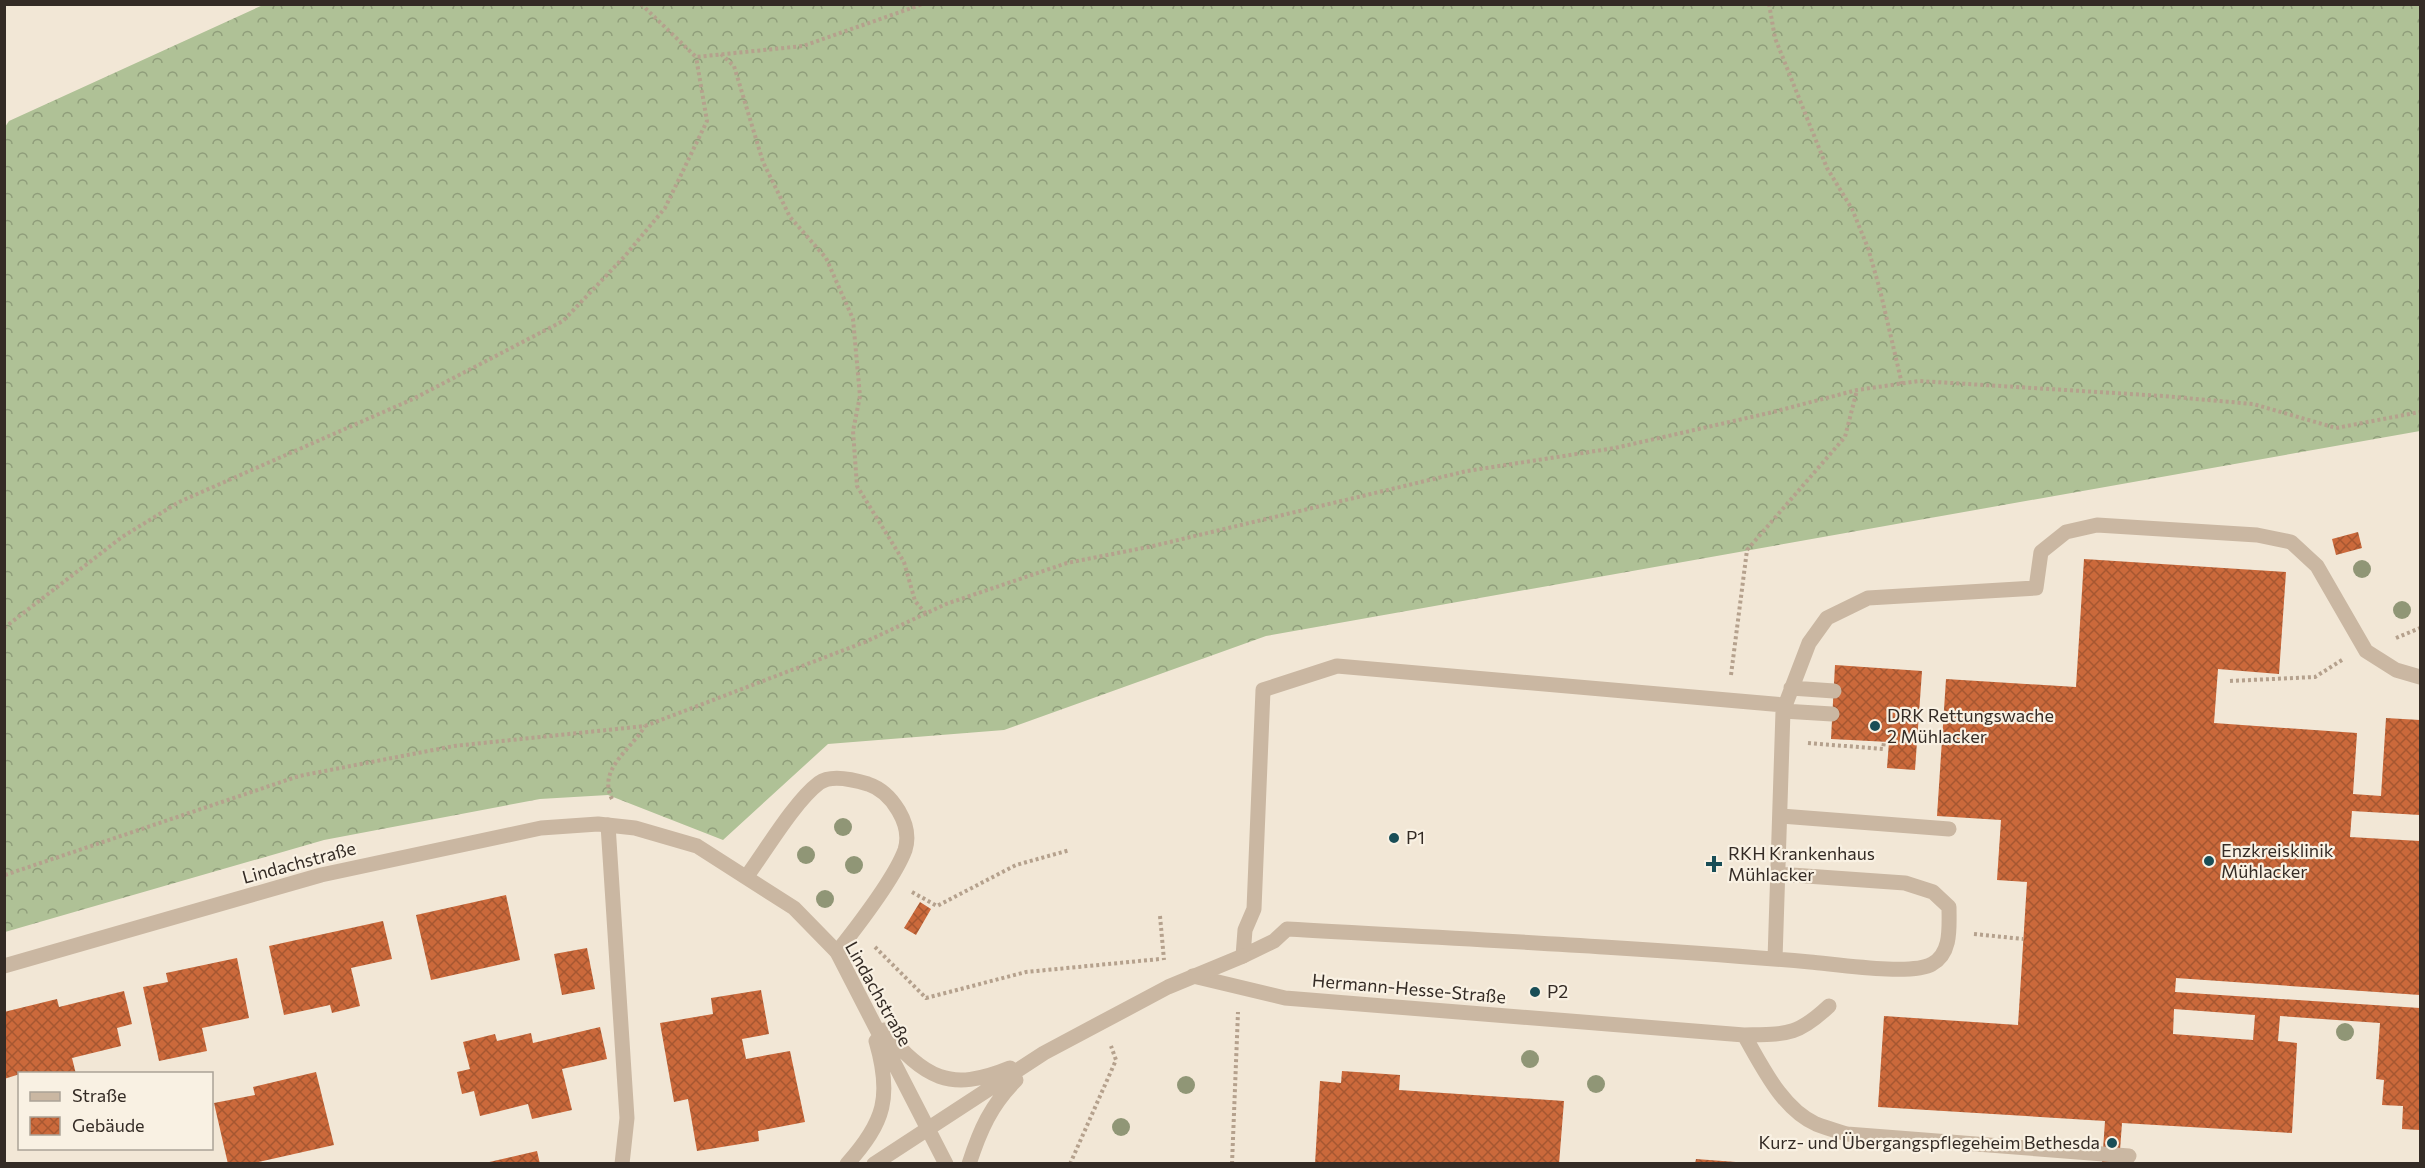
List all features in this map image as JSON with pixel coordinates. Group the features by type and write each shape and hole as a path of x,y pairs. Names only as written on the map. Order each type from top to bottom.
{"street":[{"path":"1775,958 1784,708 1809,643 1827,618 1868,598 2036,588 2041,552 2066,532 2097,525 2246,534 2291,542 2317,566 2366,651 2396,670 2421,677"},
{"path":"1244,956 1245,930 1254,909 1263,690 1337,666 1727,700 1832,714"},
{"path":"1791,688 1834,691"},
{"path":"747,876 802,800 821,781 843,778 871,784 889,798 904,819 905,848 857,927 837,952"},
{"path":"1780,816 1949,829"},
{"path":"616,826 627,1118 622,1164"},
{"name":"Lindachstraße","path":"4,966 321,875 542,828 616,826 672,837 697,846 794,908 837,952 929,1130"},
{"path":"866,1010 900,1049 921,1067 950,1080 986,1078 1044,1053 1168,987 1244,956 1274,941 1287,929 1775,958 1897,969 1931,966 1945,953 1949,932 1949,907 1933,892 1905,883 1777,874"},
{"name":"Hermann-Hesse-Straße","path":"1193,976 1285,998 1744,1035 1789,1034 1810,1024 1829,1006"},
{"path":"847,1164 869,1139 881,1114 885,1088 881,1057 866,1010"},
{"path":"1744,1035 1769,1078 1789,1103 1815,1124 1847,1134 2129,1156"},
{"path":"874,1164 1044,1053"},
{"path":"969,1164 979,1132 997,1099 1044,1053"},
{"path":"929,1130 946,1164"}],"path":[{"path":"4,628 122,537 179,502 412,399 563,321 624,257 665,208 707,121 696,57 641,4"},
{"path":"696,57 803,46 923,4"},
{"path":"1768,4 1775,38 1827,168 1852,209 1868,248 1902,384"},
{"path":"722,54 734,66 763,162 790,217 826,258 853,319 860,396 853,431 856,486 904,562 915,601 926,614"},
{"path":"5,876 299,776 454,746 645,726 865,642 946,604 1067,563 1153,546 1467,471 1615,448 1769,413 1857,390 1929,382 2163,396 2253,404 2336,428 2421,412"},
{"path":"1727,700 1747,550 1845,437 1857,390"},
{"path":"2230,681 2315,677 2348,656 2366,651"},
{"path":"616,826 606,788 609,771 637,739 645,726"},
{"path":"1782,742 1883,749 1884,742"},
{"path":"888,879 937,906 1016,865 1070,850"},
{"path":"1160,916 1168,987"},
{"path":"857,927 926,998 1026,972 1164,959"},
{"path":"1949,932 2023,939"},
{"path":"1238,1164 1232,1163 1239,987"},
{"path":"1070,1164 1116,1060 1101,1023"}],"green space":[{"path":"263,5 2420,5 2420,431 1266,636 1004,730 828,744 723,840 608,795 540,799 324,840 5,932 5,127 9,121"}],"building":[{"path":"2358,532 2362,548 2336,555 2332,539"},
{"name":"Enzkreisklinik Mühlacker","path":"2084,559 2286,572 2279,674 2218,669 2214,723 2357,733 2353,794 2381,796 2386,718 2420,720 2420,815 2352,811 2350,837 2420,841 2420,995 2176,978 2175,992 2420,1008 2420,1130 2402,1129 2403,1106 2382,1105 2384,1080 2376,1079 2380,1023 2280,1016 2278,1041 2297,1043 2292,1133 2122,1123 2119,1164 2102,1164 2105,1121 1878,1107 1884,1016 2018,1025 2027,882 1997,880 2001,820 1937,816 1946,679 2076,687","holes":["2174,1009 2255,1015 2253,1040 2173,1034"]},
{"name":"DRK Rettungswache 2 Mühlacker","path":"1835,665 1922,671 1915,770 1887,768 1889,742 1831,739"},
{"path":"506,895 520,960 431,980 416,915"},
{"path":"920,902 931,909 916,935 904,928"},
{"path":"383,921 392,959 351,968 360,1006 332,1013 330,1005 284,1015 269,946"},
{"path":"587,948 595,989 562,995 554,954"},
{"path":"237,958 249,1018 202,1028 207,1051 159,1061 143,987 168,982 166,973"},
{"path":"761,990 769,1034 742,1039 746,1059 790,1051 805,1122 758,1131 759,1141 697,1151 688,1099 674,1102 660,1023 713,1014 711,998"},
{"path":"124,991 132,1024 117,1028 121,1046 72,1058 76,1072 18,1072 18,1075 4,1079 4,1012 57,999 59,1007"},
{"path":"600,1027 607,1059 562,1069 572,1110 532,1119 528,1104 480,1116 474,1091 462,1094 457,1072 470,1069 463,1042 495,1034 497,1041 531,1033 533,1043"},
{"path":"1342,1071 1400,1075 1399,1090 1564,1101 1559,1164 1315,1164 1320,1081 1341,1083"},
{"path":"316,1072 334,1145 250,1164 228,1164 214,1103 255,1095 253,1087"},
{"path":"537,1151 540,1164 485,1164 485,1163"},
{"path":"1696,1159 1736,1162 1736,1164 1695,1164"}],"place":[{"name":"DRK Rettungswache 2 Mühlacker","path":"1875,726"},
{"name":"P1","path":"1394,838"},
{"name":"Enzkreisklinik Mühlacker","path":"2209,861"},
{"name":"RKH Krankenhaus Mühlacker","path":"1714,864"},
{"name":"P2","path":"1535,992"},
{"name":"Kurz- und Übergangspflegeheim Bethesda","path":"2112,1143"}]}
